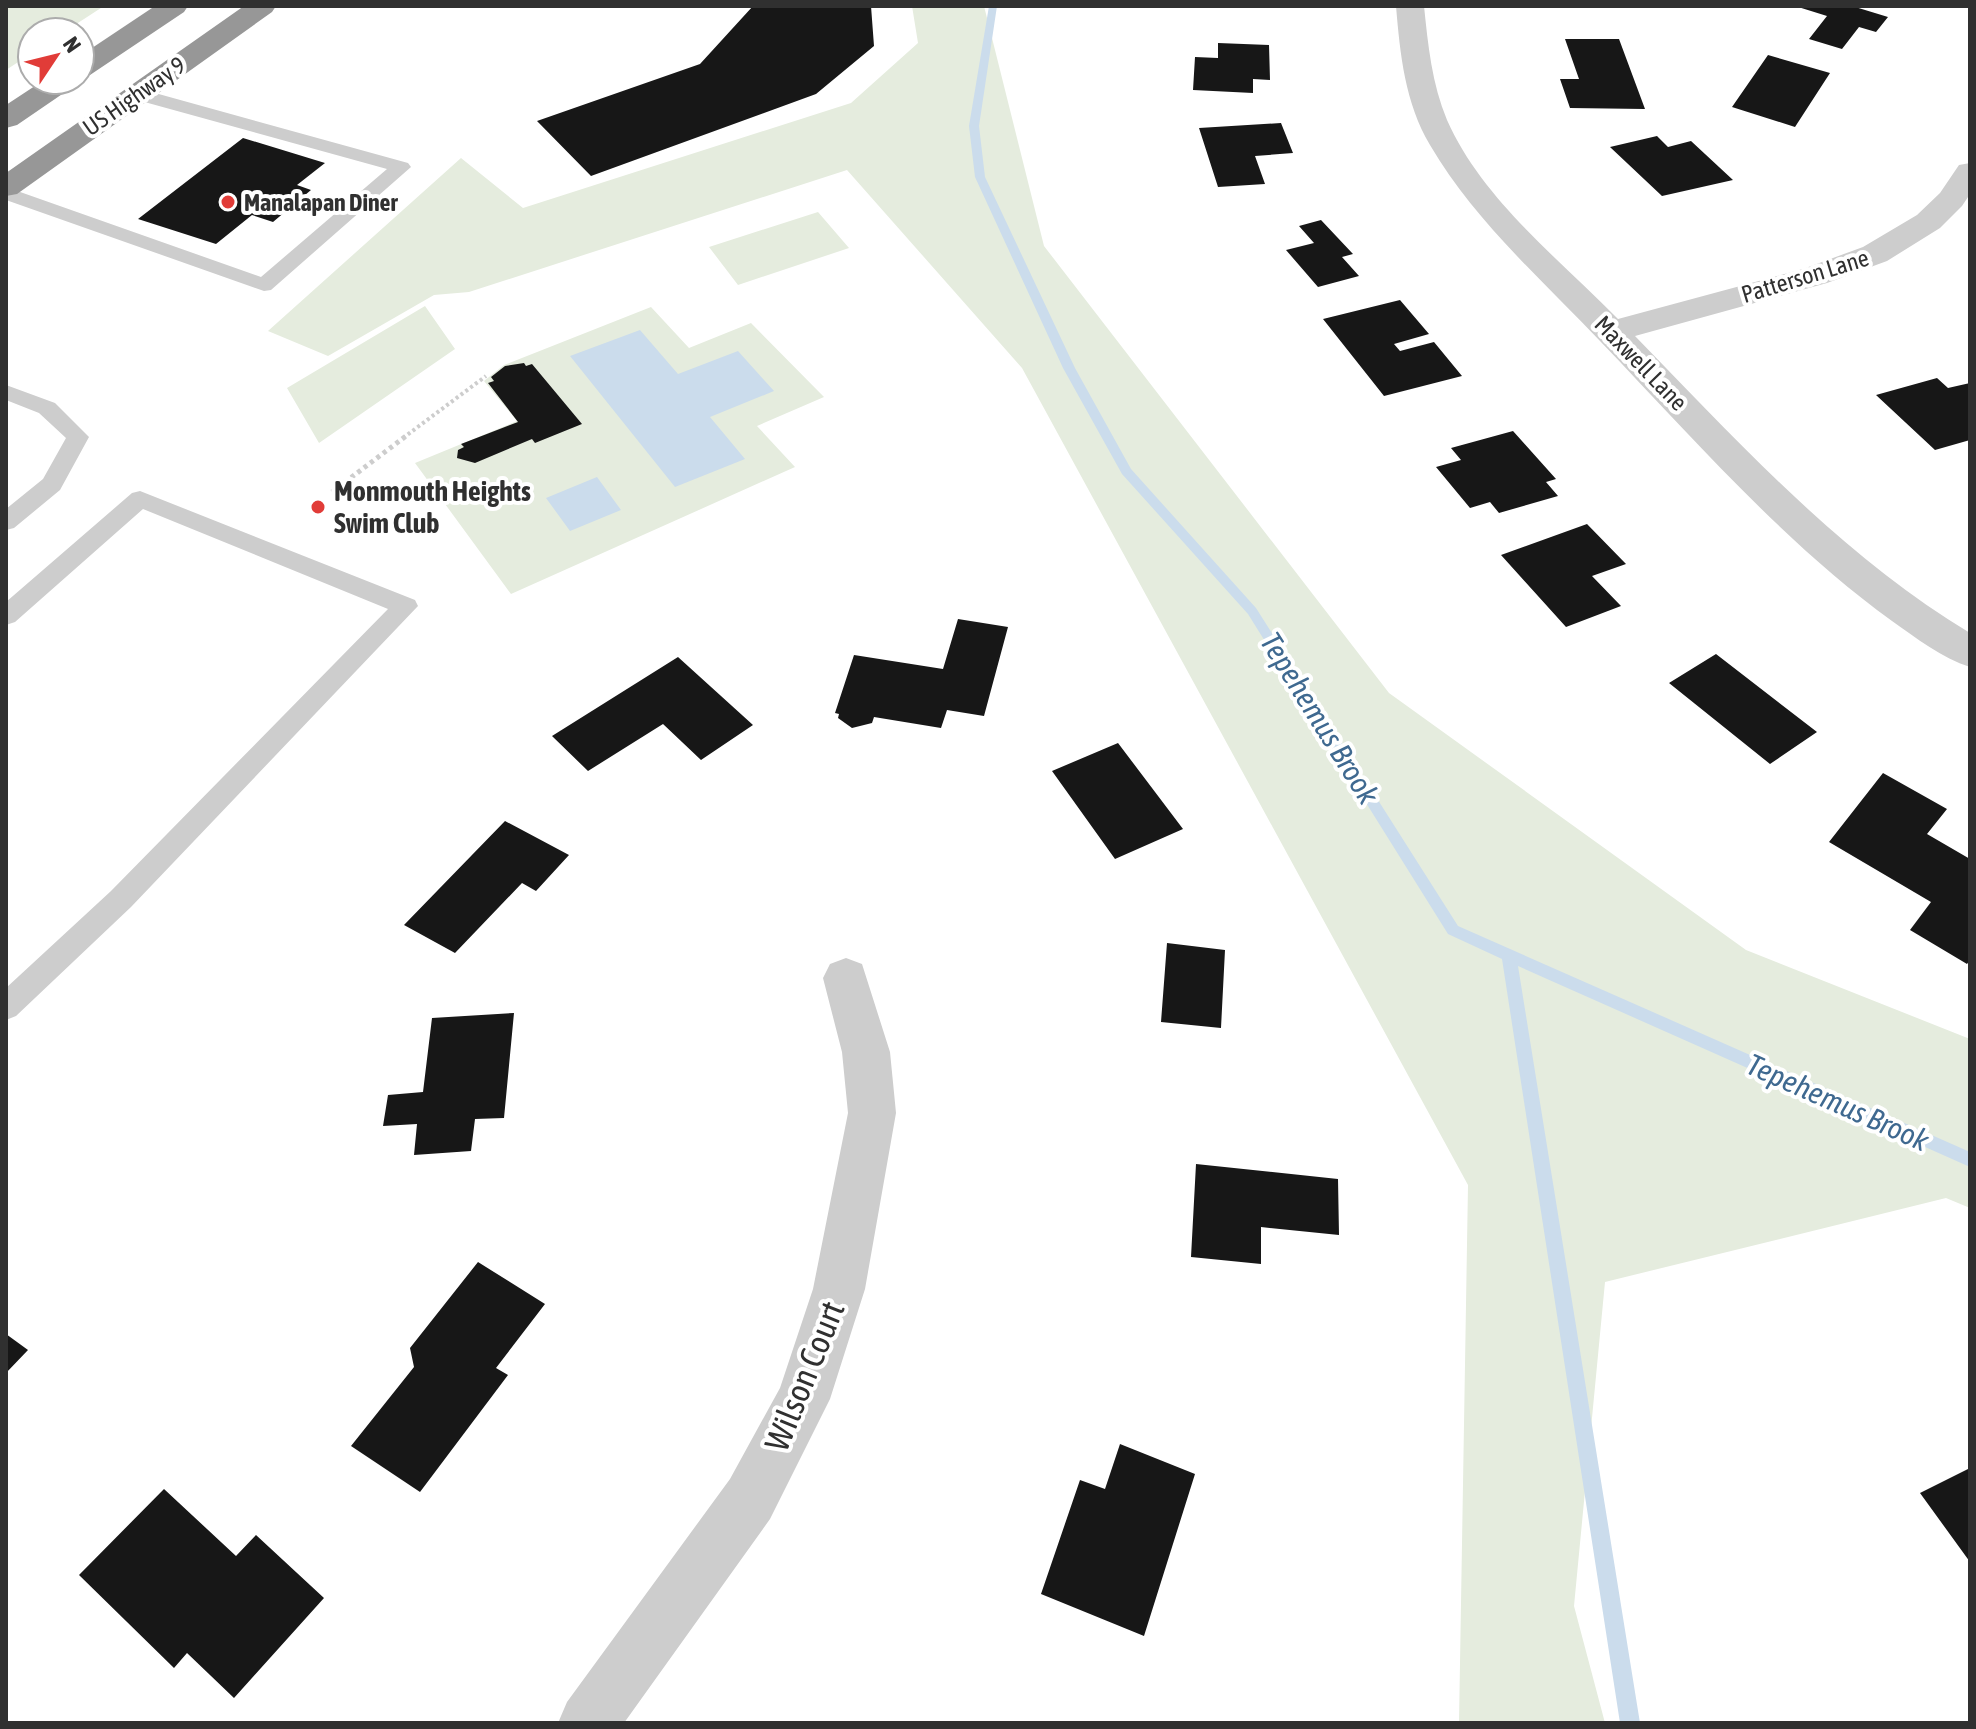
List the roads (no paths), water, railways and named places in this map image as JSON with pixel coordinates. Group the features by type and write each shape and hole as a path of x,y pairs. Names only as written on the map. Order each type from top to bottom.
{"highway":[{"name":"US Highway 9","path":"96,58 174,6"},
{"name":"US Highway 9","path":"6,187 262,6"},
{"name":"US Highway 9","path":"6,119 40,96"}],"street":[{"name":"Maxwell Lane","path":"1410,6 1418,85 1428,113 1445,147 1498,216 1819,544 1907,612 1970,652"},
{"name":"Patterson Lane","path":"1611,332 1828,273 1886,250 1907,239 1943,211 1970,172"},
{"name":"Wilson Court","path":"588,1723 750,1499 803,1399 839,1289 872,1113 866,1052 846,978"}],"lane":[{"path":"6,193 264,285 401,167 137,94"},
{"path":"6,392 47,408 78,437 52,484 6,522"},
{"path":"6,616 140,499 406,606 121,899 6,1007"}],"water":[{"path":"640,330 678,374 738,351 774,391 710,417 745,459 675,487 570,356"},
{"path":"597,477 621,510 570,531 546,498"}],"waterway":[{"name":"Tepehemus Brook","path":"993,6 974,126 980,177 1069,368 1126,471 1252,611 1453,930 1970,1160"},
{"path":"1509,955 1630,1723"}],"place":[{"name":"Manalapan Diner","path":"228,202"},
{"name":"Monmouth Heights Swim Club","path":"318,507"}]}
